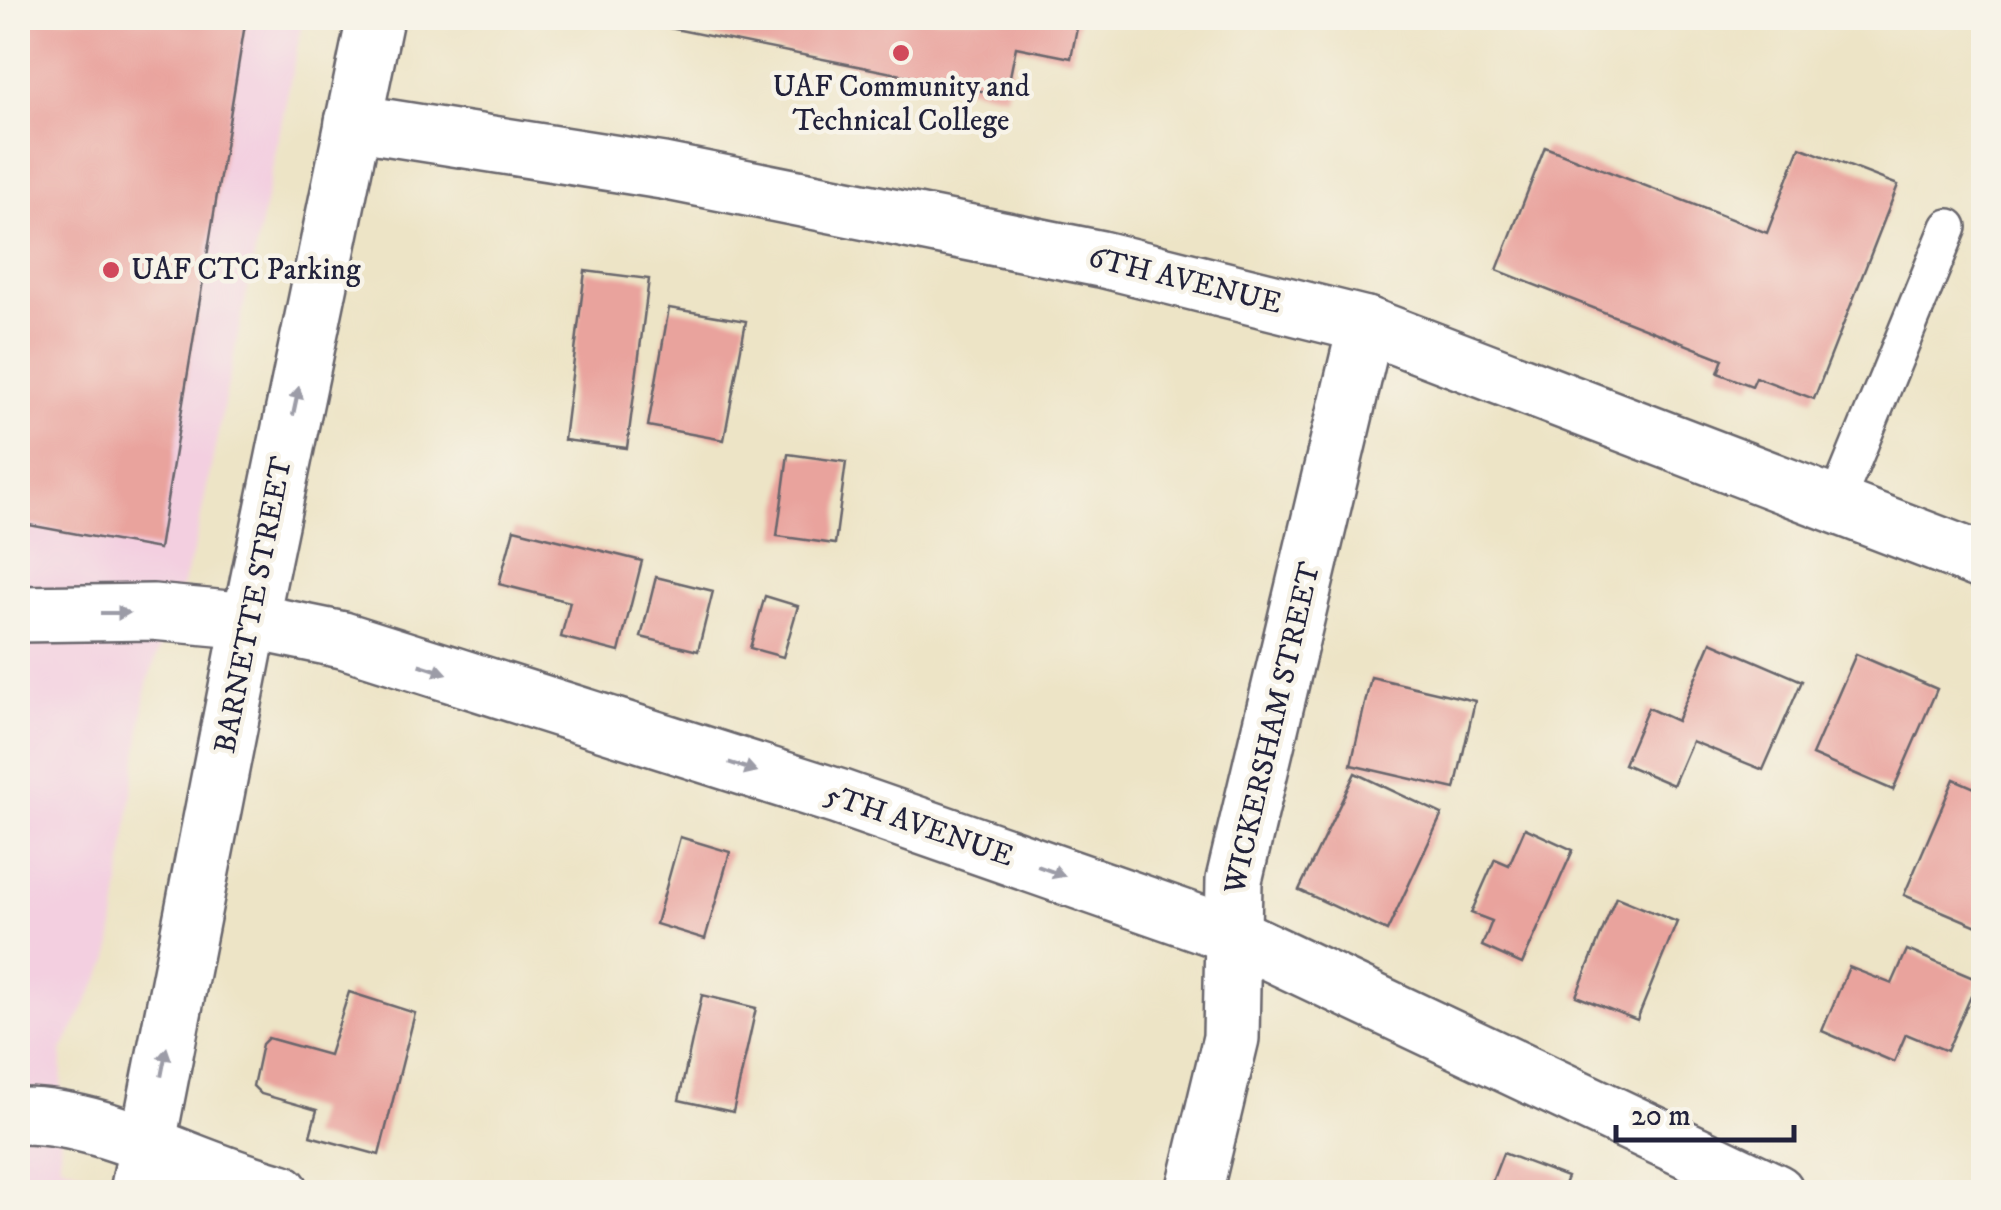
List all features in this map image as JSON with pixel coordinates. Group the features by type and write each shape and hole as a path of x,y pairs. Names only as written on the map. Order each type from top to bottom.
{"street":[{"name":"BARNETTE STREET","path":"143,1169 250,621 376,18"},
{"name":"6TH AVENUE","path":"353,122 701,179 1101,260 1366,325 1984,562"},
{"name":"WICKERSHAM STREET","path":"1194,1192 1231,1038 1234,880 1366,325"},
{"name":"5TH AVENUE","path":"18,614 153,612 250,621 344,640 780,779 1232,935 1776,1192"},
{"path":"18,1116 50,1115 143,1169 281,1192"}],"lane":[{"path":"1835,505 1949,227"}],"shaded area":[{"path":"18,18 303,18 194,550 147,684 110,958 62,1051 60,1164 141,1192 18,1192"}],"building":[{"name":"UAF CTC Parking","path":"18,18 246,18 159,549 18,523"},
{"name":"UAF Community and Technical College","path":"620,18 1079,18 1071,58 1016,47 1006,96"},
{"path":"1545,147 1767,233 1800,147 1898,185 1814,399 1756,377 1752,386 1718,373 1723,359 1497,270"},
{"path":"585,271 649,279 627,448 564,440"},
{"path":"669,308 746,321 724,440 648,426"},
{"path":"788,454 846,462 835,544 777,536"},
{"path":"514,529 642,561 619,652 561,637 570,602 499,584"},
{"path":"656,577 713,591 698,651 641,637"},
{"path":"765,596 798,606 783,657 750,648"},
{"path":"1711,642 1802,681 1763,770 1692,741 1673,785 1624,764 1648,708 1677,721"},
{"path":"1856,654 1937,689 1893,790 1812,755"},
{"path":"1371,677 1475,701 1455,789 1351,765"},
{"path":"1355,773 1442,814 1387,931 1299,890"},
{"path":"1954,779 1984,792 1984,929 1904,895"},
{"path":"1525,828 1573,850 1522,964 1482,946 1492,921 1471,913 1495,859 1509,865"},
{"path":"680,837 730,852 705,939 656,924"},
{"path":"1616,897 1677,922 1637,1020 1576,996"},
{"path":"1907,950 1978,980 1947,1051 1906,1034 1894,1062 1822,1031 1849,967 1892,984"},
{"path":"349,992 415,1013 379,1155 310,1136 317,1110 261,1094 253,1086 262,1044 268,1038 329,1055"},
{"path":"702,995 756,1008 733,1112 679,1100"},
{"path":"1503,1153 1567,1177 1561,1192 1488,1192"}],"place":[{"name":"UAF Community and Technical College","path":"901,53"},
{"name":"UAF CTC Parking","path":"111,270"}]}
